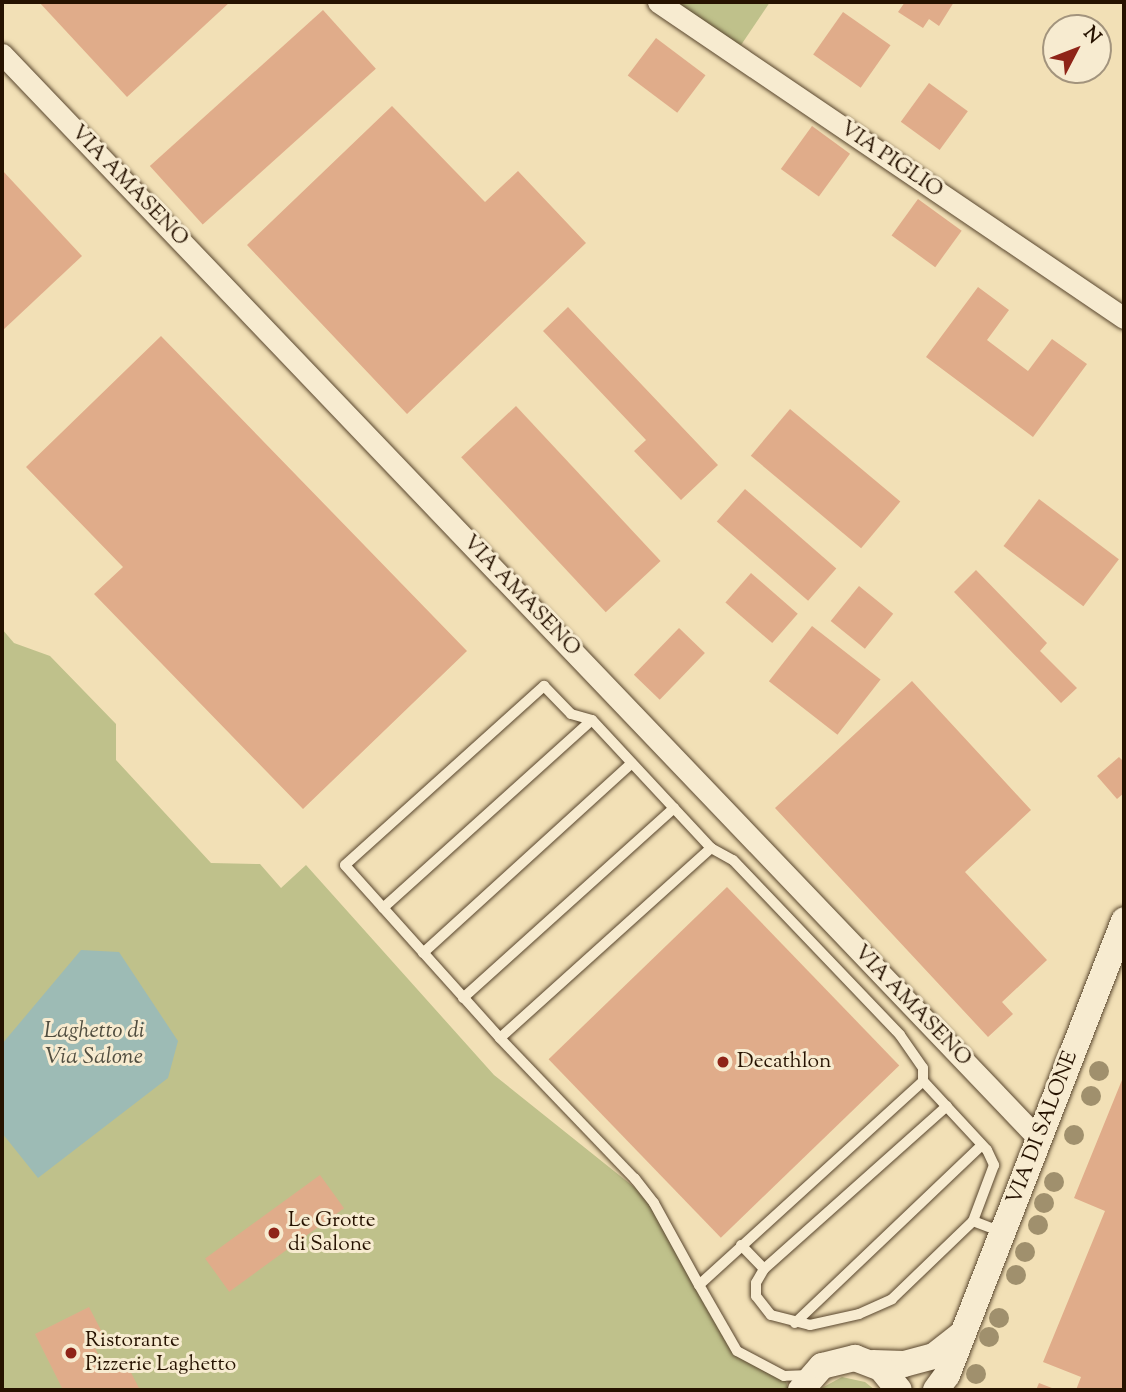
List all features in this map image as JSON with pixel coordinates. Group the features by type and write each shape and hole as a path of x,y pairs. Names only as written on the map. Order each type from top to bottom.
{"street":[{"name":"VIA PIGLIO","path":"658,2 1124,318"},
{"name":"VIA AMASENO","path":"2,54 1039,1139"},
{"name":"VIA DI SALONE","path":"936,1390 1003,1233 1124,920"},
{"path":"806,1382 844,1358 904,1364 934,1356 961,1335"},
{"path":"873,1363 899,1390"}],"lane":[{"path":"806,1382 784,1376 737,1351 654,1203 635,1179 463,998 345,865 544,686 571,714 592,720 712,848 733,860 900,1035 923,1068 923,1081 947,1106 982,1144 994,1165 973,1222 892,1299 859,1314 810,1325 771,1315 756,1296 756,1283 764,1269 947,1106"},
{"path":"383,908 592,720"},
{"path":"424,953 632,763"},
{"path":"463,998 674,808"},
{"path":"500,1038 712,848"},
{"path":"699,1285 923,1081"},
{"path":"795,1323 982,1144"},
{"path":"973,1222 1003,1233"},
{"path":"741,1245 764,1269"}],"green space":[{"path":"658,2 770,2 735,54"},
{"path":"2,629 14,643 50,656 116,724 116,760 211,863 260,864 281,888 306,865 494,1075 654,1203 737,1351 784,1376 789,1390 2,1390"},
{"path":"842,1377 865,1382 875,1390 818,1390"}],"water":[{"name":"Laghetto di Via Salone","path":"81,950 119,952 178,1041 168,1078 38,1178 2,1133 2,1044"}],"building":[{"path":"39,2 230,2 127,97"},
{"path":"905,2 954,2 939,26 929,19 923,28 898,12"},
{"path":"323,10 376,69 203,225 150,166"},
{"path":"843,12 891,45 861,88 813,55"},
{"path":"656,38 706,75 677,113 628,76"},
{"path":"929,83 968,111 940,150 901,122"},
{"path":"392,106 485,202 518,171 586,243 407,414 247,245"},
{"path":"812,126 850,154 819,197 781,169"},
{"path":"2,170 82,256 2,331"},
{"path":"918,199 962,231 935,267 892,235"},
{"path":"978,287 1009,310 987,340 1028,371 1052,339 1087,364 1033,437 926,357"},
{"path":"568,307 718,465 681,500 634,451 646,440 543,331"},
{"path":"161,336 467,651 303,809 94,594 123,567 26,467"},
{"path":"516,406 661,561 606,612 461,457"},
{"path":"790,409 900,502 861,548 751,456"},
{"path":"745,489 836,568 808,601 717,521"},
{"path":"1039,499 1119,559 1083,606 1003,546"},
{"path":"976,570 1047,643 1040,651 1077,688 1061,703 954,592"},
{"path":"751,573 798,614 772,643 725,602"},
{"path":"859,586 893,614 865,649 831,621"},
{"path":"812,626 881,680 837,735 769,681"},
{"path":"679,628 705,653 660,700 634,675"},
{"path":"912,681 1031,810 965,872 1047,960 1002,1002 1013,1014 988,1037 775,808"},
{"path":"1119,757 1124,762 1124,793 1117,799 1097,776"},
{"name":"Decathlon","path":"727,887 899,1065 721,1238 549,1059"},
{"path":"1124,1075 1124,1390 1076,1390 1081,1377 1043,1362 1105,1211 1074,1198"},
{"name":"Le Grotte di Salone","path":"320,1175 344,1208 229,1292 205,1258"},
{"name":"Ristorante Pizzerie Laghetto","path":"89,1307 106,1340 94,1346 106,1370 125,1361 140,1390 63,1390 35,1334"},
{"path":"1039,1383 1057,1390 1036,1390"}],"place":[{"name":"Decathlon","path":"723,1062"},
{"name":"Le Grotte di Salone","path":"274,1233"},
{"name":"Ristorante Pizzerie Laghetto","path":"71,1353"}]}
